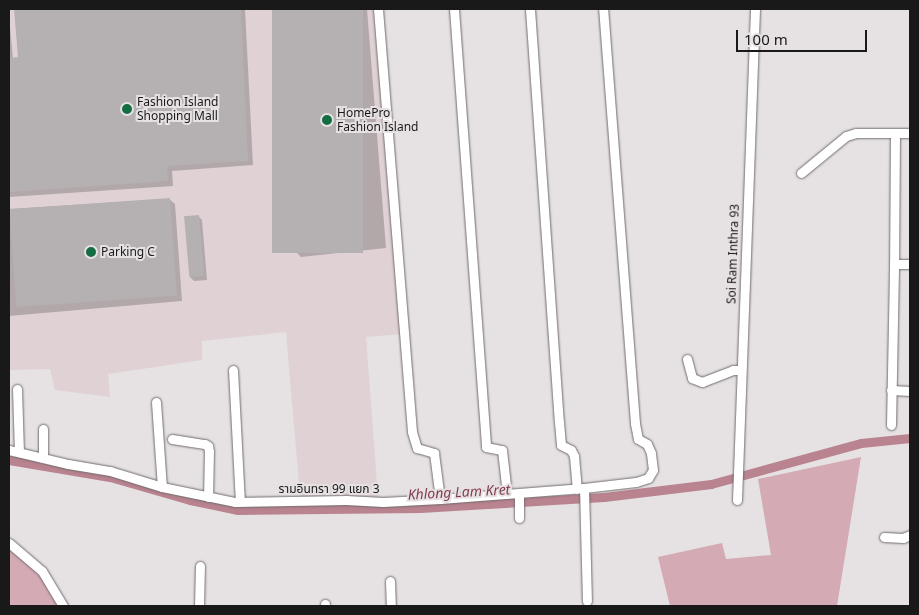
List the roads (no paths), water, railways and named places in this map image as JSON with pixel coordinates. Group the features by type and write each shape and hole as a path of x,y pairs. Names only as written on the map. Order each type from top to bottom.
{"street":[{"path":"378,9 412,432 417,448 434,453 440,499"},
{"path":"454,9 486,447 502,450 507,494"},
{"path":"530,9 561,445 571,450 574,456 586,505 587,601"},
{"name":"รามอินทรา 99 แยก 3","path":"9,450 110,471 208,497 240,502 346,500 383,502 507,494 519,495 582,491 636,482 648,478 652,474 651,452 647,444 638,439 635,422 603,9"},
{"name":"Soi Ram Inthra 93","path":"736,500 755,9"},
{"path":"802,173 846,136 856,133 910,133"},
{"path":"891,425 895,133"},
{"path":"894,264 910,264"},
{"path":"687,359 692,378 702,382 733,370 741,370"},
{"path":"233,370 240,502"},
{"path":"17,389 19,452"},
{"path":"892,390 910,391"},
{"path":"156,402 162,486"},
{"path":"43,429 43,458"},
{"path":"172,438 208,446 208,497"},
{"path":"519,495 520,514"},
{"path":"884,537 903,538 910,535"},
{"path":"9,543 42,571 63,606"},
{"path":"199,606 200,566"},
{"path":"390,581 391,606"}],"waterway":[{"name":"Khlong Lam Kret","path":"9,460 110,477 190,500 238,510 420,508 604,497 711,484 861,443 910,438"}],"place":[{"name":"Fashion Island Shopping Mall","path":"127,109"},
{"name":"HomePro Fashion Island","path":"327,120"},
{"name":"Parking C","path":"91,252"}]}
